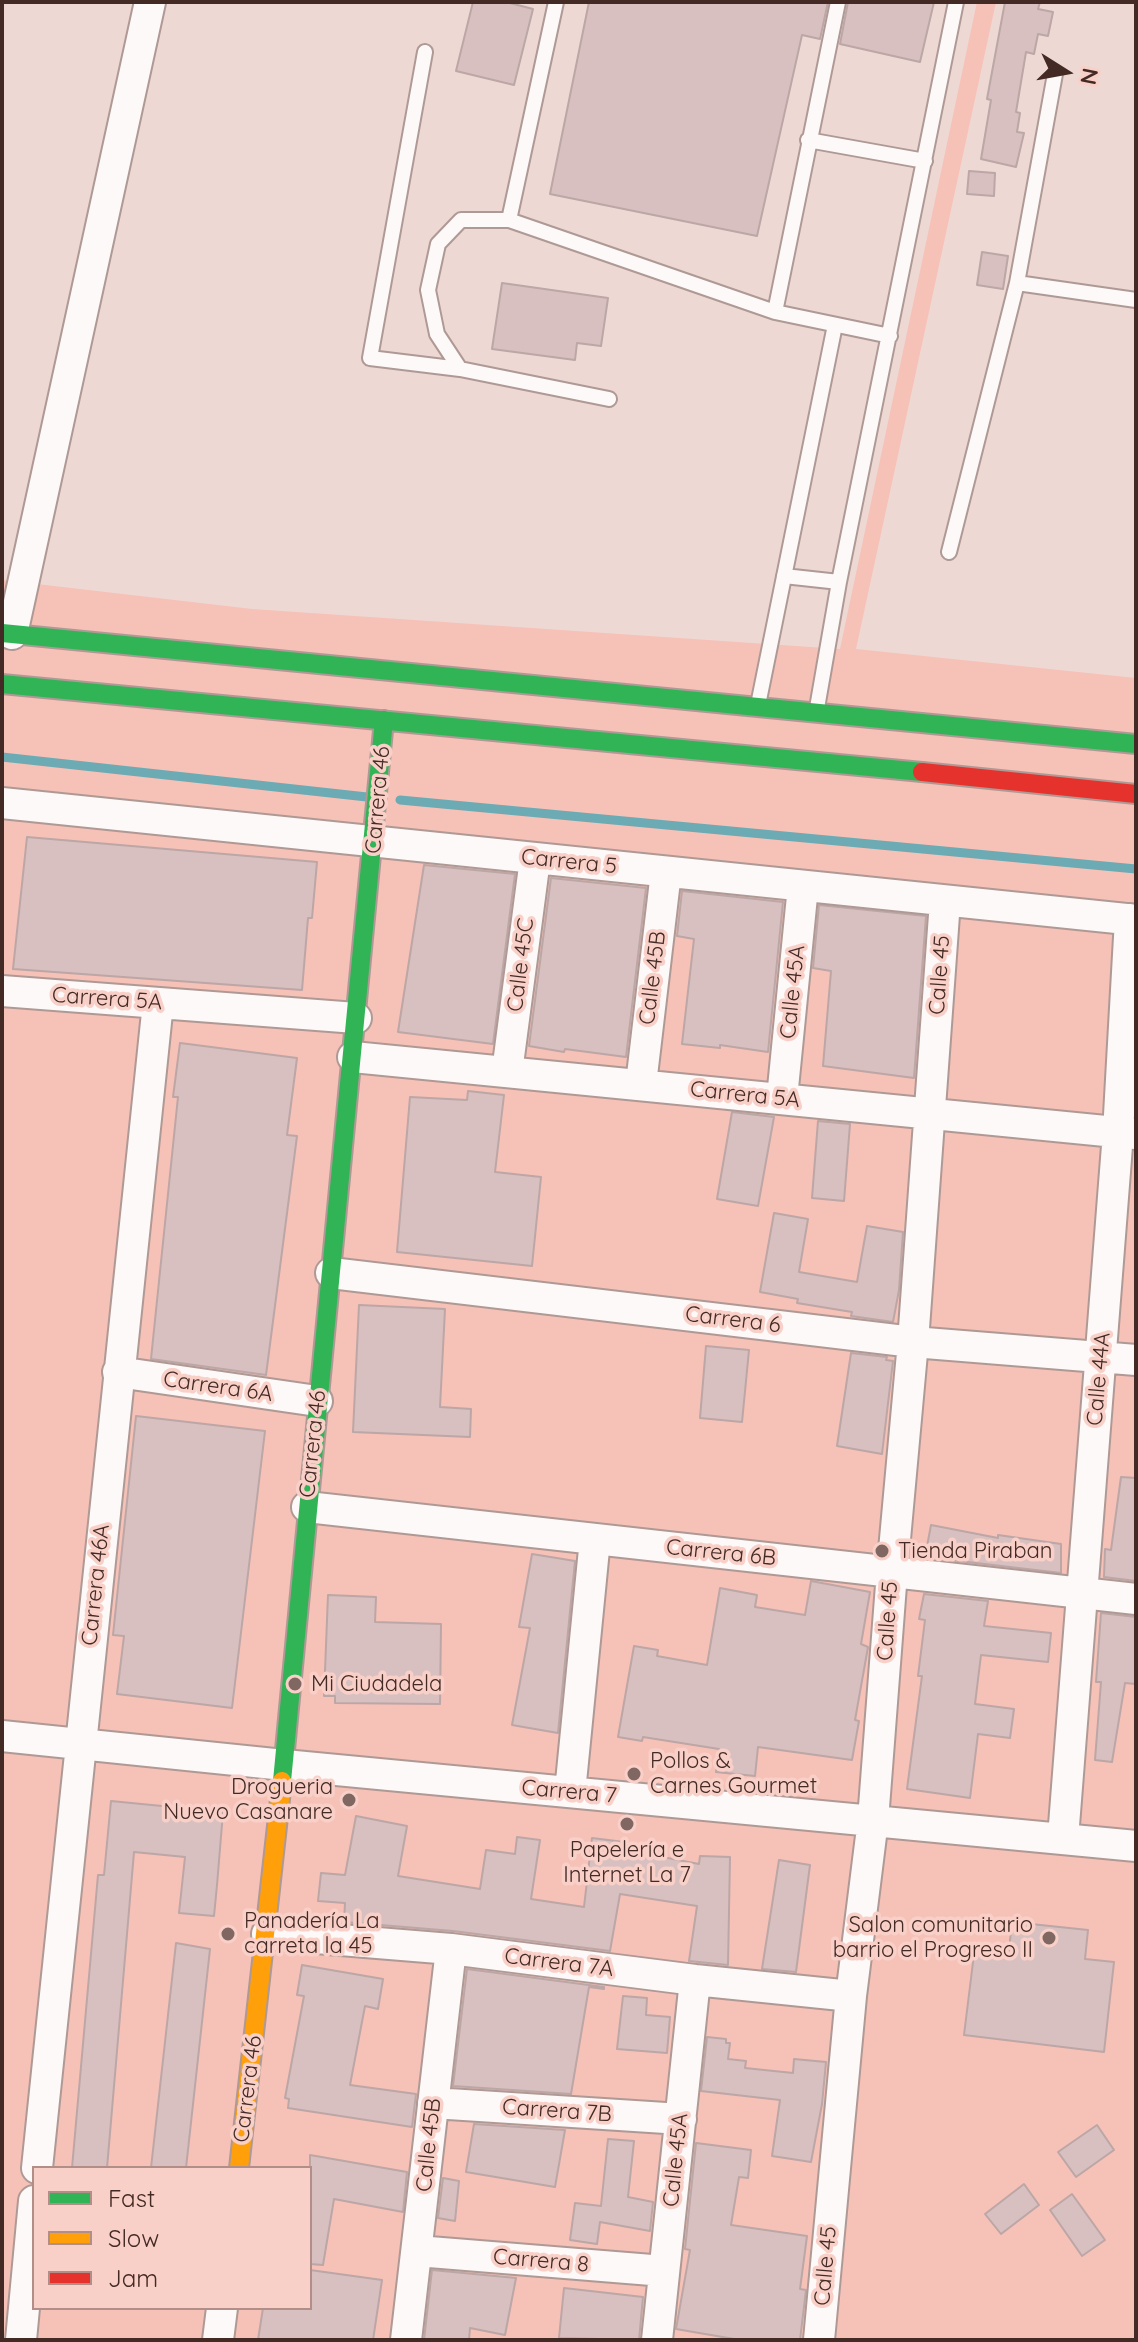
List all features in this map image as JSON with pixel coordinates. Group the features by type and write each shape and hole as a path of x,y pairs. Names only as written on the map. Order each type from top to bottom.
{"main road":[{"path":"7,634 1136,744"},
{"path":"2,684 750,754 1136,794"},
{"name":"Carrera 46","path":"239,2166 284,1765 317,1401 375,842 384,720"}],"street":[{"path":"7,634 150,2"},
{"name":"Carrera 5","path":"2,803 1133,920"},
{"name":"Calle 45C","path":"507,1072 535,859"},
{"name":"Calle 45B","path":"641,1084 666,872"},
{"name":"Calle 45A","path":"782,1098 803,886"},
{"name":"Calle 45","path":"819,2340 851,1996 873,1820 913,1342 945,901"},
{"name":"Calle 44A","path":"1063,1838 1101,1356 1127,1134 1133,920"},
{"name":"Carrera 5A","path":"2,991 356,1018"},
{"name":"Carrera 46A","path":"37,2166 158,1003"},
{"name":"Carrera 5A","path":"353,1057 1127,1134"},
{"name":"Carrera 6","path":"331,1273 913,1342 1136,1360"},
{"name":"Carrera 6A","path":"118,1372 317,1401"},
{"name":"Carrera 6B","path":"307,1507 1136,1599"},
{"path":"570,1792 595,1539"},
{"name":"Carrera 7","path":"2,1736 1136,1846"},
{"name":"Carrera 7A","path":"267,1934 451,1949 851,1996"},
{"name":"Calle 45B","path":"406,2340 451,1949"},
{"name":"Calle 45A","path":"657,2340 695,1980"},
{"name":"Carrera 7B","path":"433,2103 681,2119"},
{"path":"21,2340 21,2283 32,2214"},
{"name":"Carrera 8","path":"417,2251 664,2271"},
{"path":"218,2340 222,2310"}],"lane":[{"path":"509,220 556,2"},
{"path":"775,312 838,2"},
{"path":"817,712 839,582 956,2"},
{"path":"425,52 370,358 460,369 609,399"},
{"path":"949,552 1017,283 1055,74"},
{"path":"808,140 925,161"},
{"path":"460,369 437,334 428,290 438,244 461,220 509,220 775,312 890,336"},
{"path":"1017,283 1136,300"},
{"path":"757,706 835,325"},
{"path":"784,576 839,582"}],"shaded area":[{"path":"977,2 996,2 856,649 1136,678 1136,2340 2,2340 2,580 252,609 840,649"}],"building":[{"path":"473,2 506,2 533,9 514,85 456,71"},
{"path":"589,2 828,2 820,39 802,35 757,236 550,194"},
{"path":"848,2 934,2 920,62 840,44"},
{"path":"1005,2 1040,2 1038,9 1053,12 1048,36 1038,34 1034,54 1026,52 1016,112 1020,113 1017,132 1024,133 1016,167 981,159 991,100 987,99"},
{"path":"969,171 995,173 994,196 967,194"},
{"path":"982,252 1008,256 1003,289 977,285"},
{"path":"502,283 608,298 601,346 577,343 575,360 492,349"},
{"path":"27,837 317,862 312,918 308,918 302,990 13,969"},
{"path":"424,865 515,874 493,1044 398,1032"},
{"path":"551,878 646,888 626,1057 529,1046"},
{"path":"682,891 783,902 768,1052 720,1045 720,1048 682,1044 694,939 677,936"},
{"path":"819,905 926,916 914,1078 823,1066 831,971 813,968"},
{"path":"180,1043 297,1058 287,1135 297,1136 266,1375 151,1359 178,1097 173,1097"},
{"path":"468,1091 504,1095 495,1172 541,1177 532,1266 397,1252 410,1097 467,1100"},
{"path":"732,1112 774,1117 758,1206 717,1199"},
{"path":"818,1121 850,1124 844,1201 812,1198"},
{"path":"774,1213 808,1219 799,1272 857,1282 867,1226 903,1232 899,1290 893,1322 851,1316 852,1312 797,1303 798,1299 760,1292"},
{"path":"359,1305 445,1309 440,1407 471,1409 470,1437 353,1432"},
{"path":"706,1346 749,1350 742,1422 700,1418"},
{"path":"851,1353 887,1357 886,1360 893,1361 882,1454 837,1446"},
{"path":"136,1416 265,1431 232,1708 117,1694 124,1636 113,1635"},
{"path":"1121,1477 1136,1478 1136,1581 1104,1577 1105,1549 1111,1550"},
{"path":"931,1525 998,1538 998,1535 1061,1544 1061,1573 925,1557"},
{"path":"532,1554 575,1561 558,1733 512,1725 530,1628 519,1627"},
{"path":"811,1581 870,1592 861,1644 868,1647 855,1720 859,1721 852,1760 758,1747 755,1776 716,1772 719,1749 643,1737 642,1741 618,1737 634,1646 658,1650 657,1656 707,1665 720,1588 757,1595 755,1607 805,1615"},
{"path":"924,1594 988,1601 984,1626 1051,1633 1048,1662 981,1655 975,1704 1014,1709 1010,1738 978,1734 970,1798 907,1789 922,1676 918,1676 925,1620 919,1619"},
{"path":"328,1595 376,1597 375,1622 441,1624 440,1704 335,1703 335,1696 324,1696"},
{"path":"1101,1613 1136,1617 1136,1684 1125,1683 1112,1762 1095,1760 1101,1682 1096,1682"},
{"path":"111,1801 223,1812 214,1916 179,1913 185,1857 134,1852 107,2166 72,2166 98,1875 104,1875"},
{"path":"356,1816 407,1826 398,1876 480,1889 486,1850 515,1854 517,1837 540,1840 531,1899 584,1907 592,1838 624,1842 624,1846 647,1850 647,1854 699,1864 700,1856 730,1857 728,1965 689,1961 697,1906 620,1894 610,1951 453,1931 344,1922 345,1903 318,1901 321,1873 345,1875"},
{"path":"779,1860 810,1865 796,1972 762,1969"},
{"path":"1012,1922 1088,1930 1085,1959 1114,1962 1104,2052 964,2035 975,1946 1009,1950"},
{"path":"176,1943 210,1949 186,2166 151,2166"},
{"path":"302,1965 383,1979 378,2009 365,2006 350,2085 416,2094 412,2127 288,2108 289,2099 285,2098 304,1996 297,1995"},
{"path":"467,1969 604,1987 589,1987 571,2094 453,2086"},
{"path":"623,1996 647,1998 646,2015 670,2017 667,2053 617,2049"},
{"path":"707,2037 726,2039 726,2043 730,2043 728,2059 746,2061 745,2068 793,2073 794,2059 826,2062 811,2162 772,2156 780,2100 701,2091"},
{"path":"474,2124 565,2130 555,2187 466,2172"},
{"path":"1097,2125 1114,2150 1076,2177 1058,2152"},
{"path":"608,2139 634,2141 628,2197 653,2202 650,2231 600,2222 597,2244 570,2240 575,2203 601,2206"},
{"path":"696,2143 751,2150 748,2178 739,2177 731,2225 807,2236 800,2289 806,2290 800,2340 740,2340 676,2329 690,2250 685,2249"},
{"path":"310,2155 407,2172 403,2212 334,2199 323,2265 312,2264"},
{"path":"443,2178 459,2181 455,2221 438,2218"},
{"path":"1024,2184 1039,2205 1001,2234 985,2214"},
{"path":"1072,2194 1105,2240 1082,2256 1050,2210"},
{"path":"312,2270 382,2280 373,2340 258,2340 263,2310 312,2310"},
{"path":"432,2270 516,2278 505,2335 470,2328 469,2340 424,2340"},
{"path":"564,2288 643,2297 639,2340 559,2338"}],"waterway":[{"path":"2,757 367,797"},
{"path":"400,800 1136,869"}],"traffic: fast":[{"path":"2,633 1136,744"},
{"path":"2,684 922,772"},
{"path":"282,1781 384,720"}],"traffic: slow":[{"path":"239,2166 282,1781"}],"traffic: jam":[{"path":"922,772 1136,794"}],"place":[{"name":"Tienda Piraban","path":"882,1551"},
{"name":"Mi Ciudadela","path":"295,1684"},
{"name":"Pollos & Carnes Gourmet","path":"634,1774"},
{"name":"Drogueria Nuevo Casanare","path":"349,1800"},
{"name":"Papelería e Internet La 7","path":"627,1824"},
{"name":"Panadería La carreta la 45","path":"228,1934"},
{"name":"Salon comunitario barrio el Progreso II","path":"1049,1938"}]}
